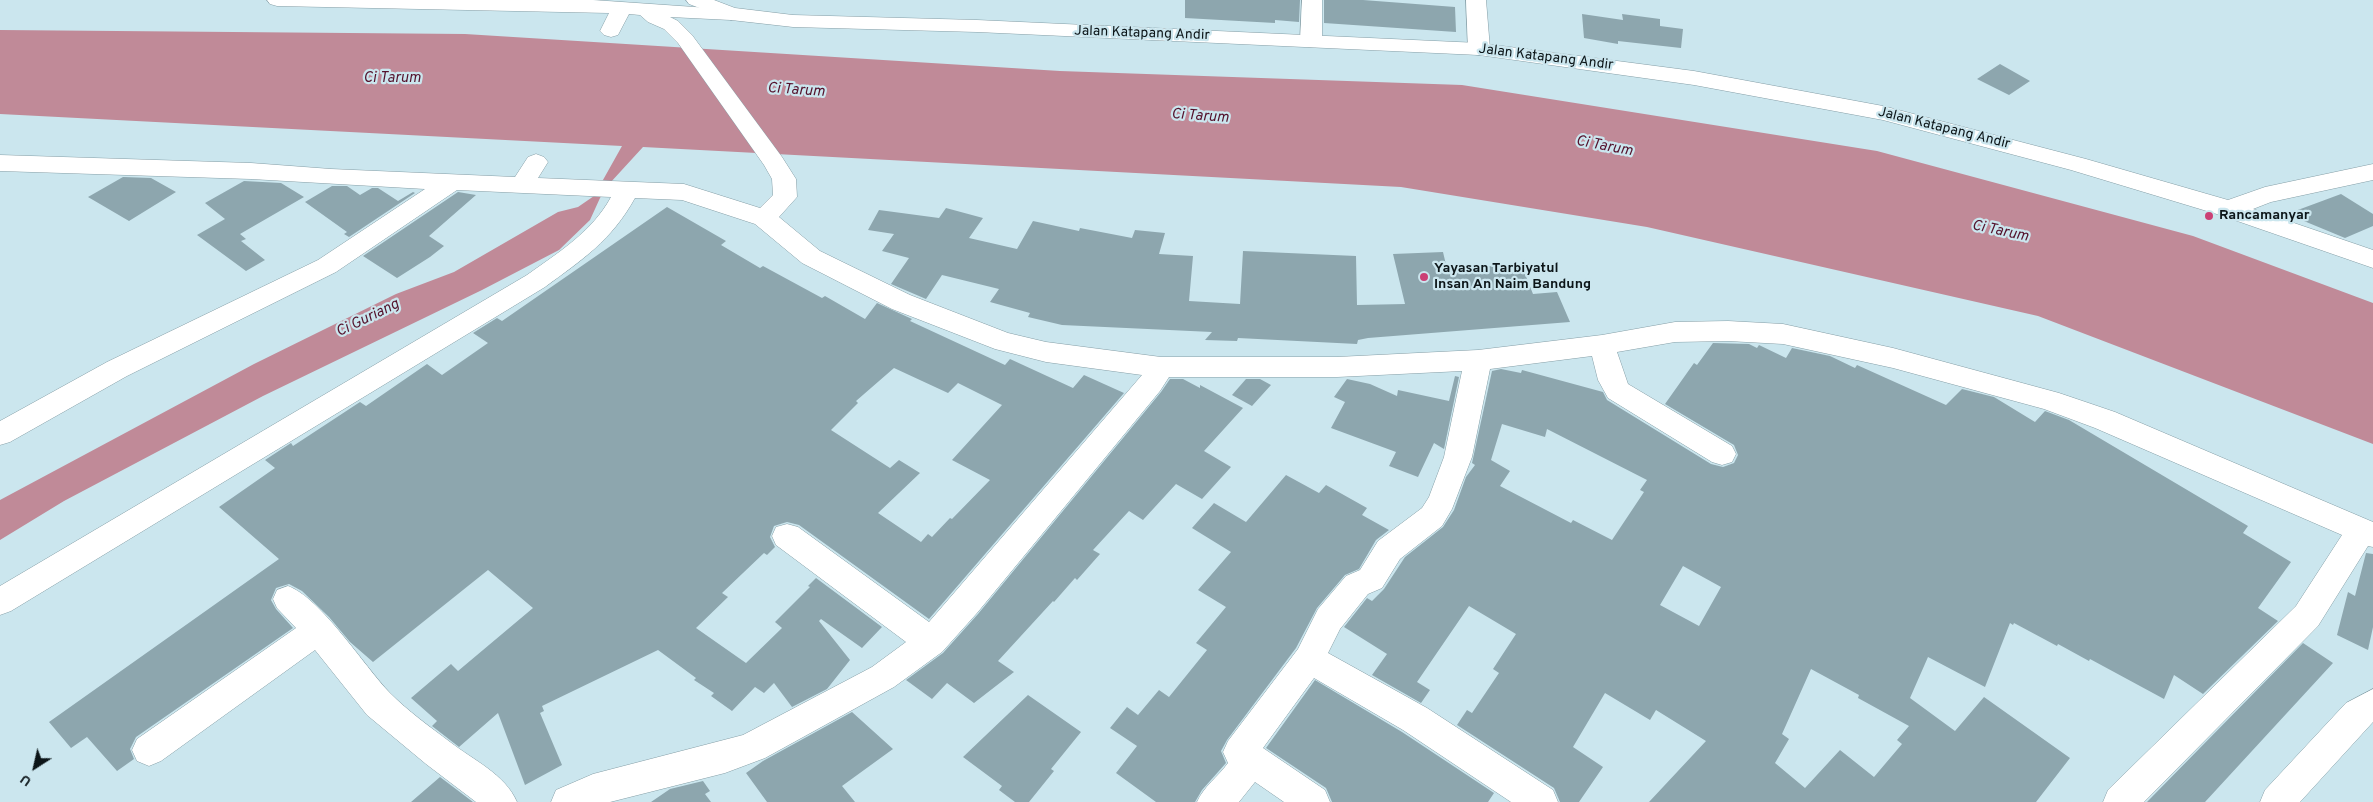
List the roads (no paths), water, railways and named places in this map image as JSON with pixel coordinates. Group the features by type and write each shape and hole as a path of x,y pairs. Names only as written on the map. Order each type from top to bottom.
{"street":[{"name":"Jalan Katapang Andir","path":"277,0 537,3 647,10 707,6 793,21 1479,49 1694,78 1883,113 2078,164 2229,209 2373,259"},
{"path":"1311,41 1312,0"},
{"path":"1476,0 1479,49"},
{"path":"678,32 707,6"},
{"path":"610,31 622,9"},
{"path":"647,10 655,18 678,32 774,162 784,179 785,197 764,218"},
{"path":"523,184 536,162"},
{"path":"0,163 251,171 684,192 764,218 811,257 883,294 1004,342 1046,352 1161,368 1337,367 1478,360 1602,345 1675,332 1728,331 1783,334 1893,358 2048,400 2105,420 2367,533 2307,616 2120,802"},
{"path":"2229,209 2265,194 2373,172"},
{"path":"0,434 117,369 327,266 451,182"},
{"path":"0,602 536,281 590,241 612,217 611,189"},
{"path":"1602,345 1612,380 1618,391 1722,454"},
{"path":"1313,802 1240,752 1309,659 1329,619 1356,585 1371,579 1389,550 1432,517 1442,501 1460,450 1478,360"},
{"path":"568,802 593,790 725,757 753,747 883,677 932,642 1150,384 1161,368"},
{"path":"787,536 932,642"},
{"path":"288,599 318,630 379,704 438,753 479,782 500,802"},
{"path":"149,750 318,630"},
{"path":"1309,659 1415,719 1542,802"},
{"path":"2277,802 2358,714 2373,704"},
{"path":"1214,802 1229,789 1251,760"}],"water":[{"path":"0,30 465,34 1060,71 1462,85 1877,151 2193,236 2373,303 2373,444 2038,316 1647,227 1401,187 643,147 610,183 600,198 590,220 559,250 482,290 263,396 64,501 0,540 0,500 254,364 396,294 454,272 558,212 578,207 594,196 622,146 0,114"}],"place":[{"name":"Rancamanyar","path":"2209,216"},
{"name":"Yayasan Tarbiyatul Insan An Naim Bandung","path":"1424,277"}],"water label":[{"name":"Ci Tarum","path":"392,79"},
{"name":"Ci Tarum","path":"796,91"},
{"name":"Ci Tarum","path":"1200,117"},
{"name":"Ci Tarum","path":"1604,147"},
{"name":"Ci Tarum","path":"2000,232"},
{"name":"Ci Guriang","path":"368,319"}]}
